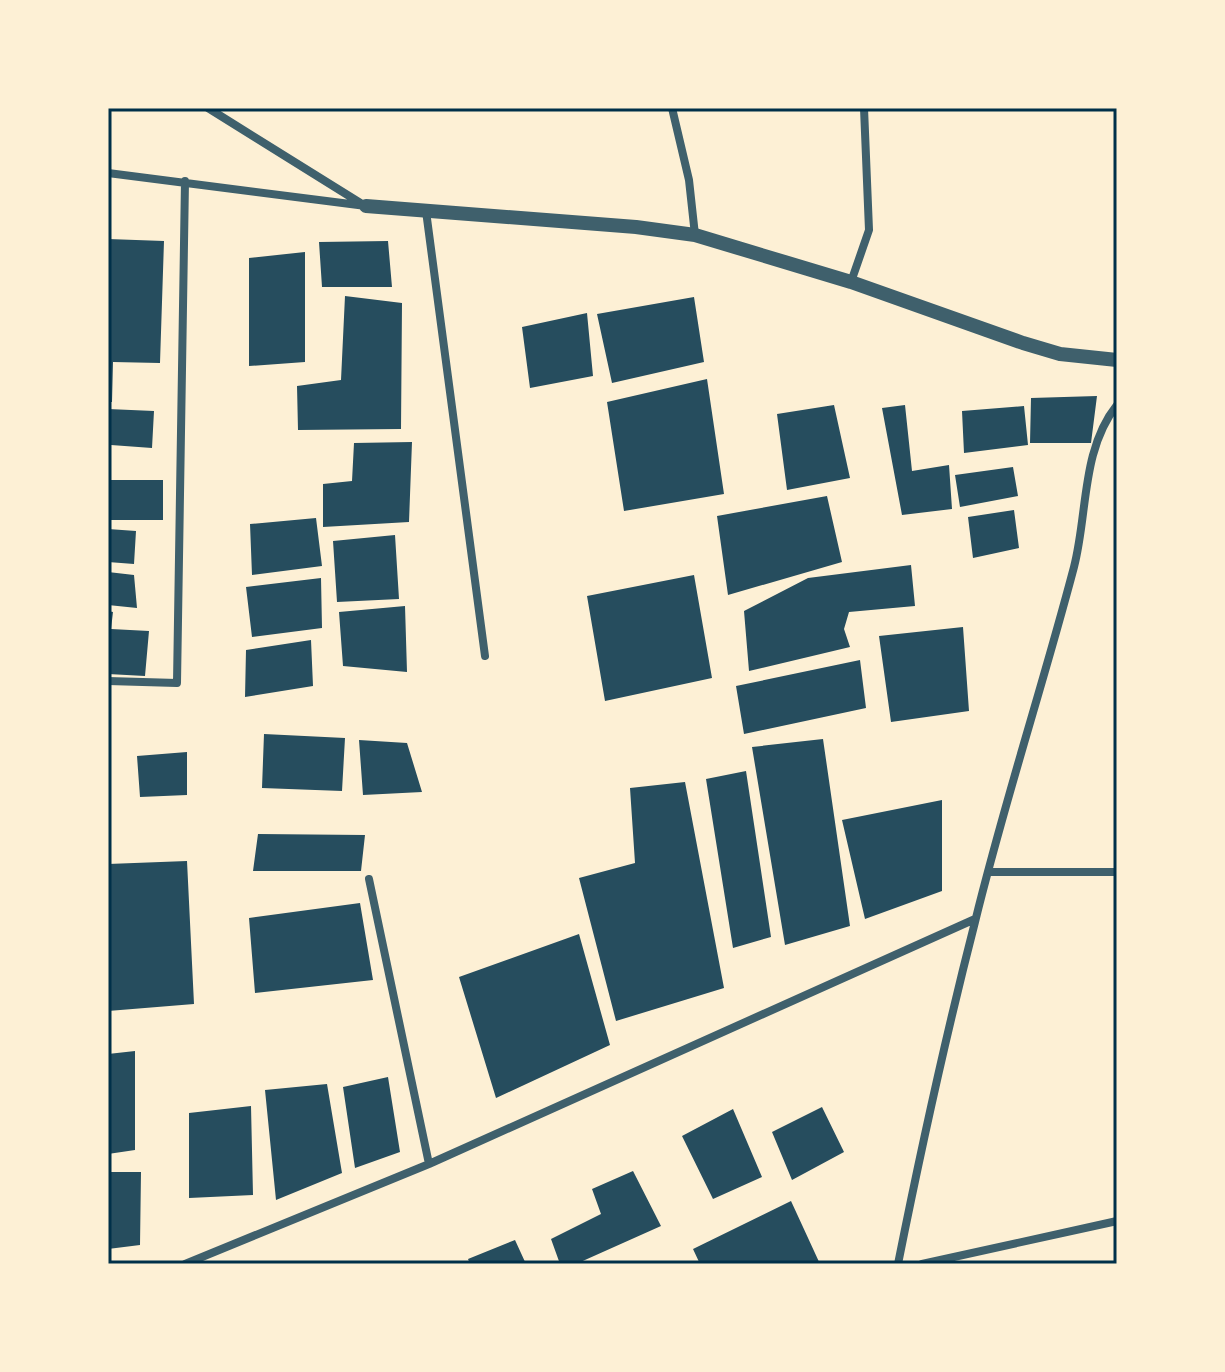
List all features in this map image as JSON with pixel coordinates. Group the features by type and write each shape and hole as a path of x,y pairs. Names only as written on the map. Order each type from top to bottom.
{"street":[{"path":"208,108 366,206"},
{"path":"672,108 689,180 695,235"},
{"path":"851,282 869,230 864,108"},
{"path":"108,173 366,206 620,225 695,235 851,282 1048,350 1117,360"},
{"path":"108,681 177,683 185,181"},
{"path":"426,211 485,656"},
{"path":"898,1264 924,1134 975,919 1075,563 1093,455 1107,418 1117,405"},
{"path":"989,872 1117,872"},
{"path":"369,879 429,1164"},
{"path":"185,1264 429,1164 975,919"},
{"path":"922,1264 1117,1221"}],"building":[{"path":"108,239 164,241 160,363 113,362 112,402 108,402"},
{"path":"388,241 392,287 322,287 319,242"},
{"path":"305,252 305,362 249,366 249,258"},
{"path":"345,296 402,303 401,429 298,430 297,386 341,380"},
{"path":"694,297 704,362 612,383 597,314"},
{"path":"587,313 593,376 530,388 522,327"},
{"path":"707,379 724,494 624,511 607,402"},
{"path":"1097,396 1091,443 1030,443 1031,398"},
{"path":"834,405 850,478 787,490 777,414"},
{"path":"905,405 912,471 949,465 952,509 902,515 882,408"},
{"path":"1024,406 1028,445 964,453 962,411"},
{"path":"108,409 154,411 152,448 111,445 111,468 108,468"},
{"path":"412,442 409,522 323,527 323,484 352,481 354,443"},
{"path":"1013,467 1018,496 960,507 955,475"},
{"path":"108,480 163,480 163,520 108,520"},
{"path":"827,496 842,562 728,595 717,516"},
{"path":"1014,510 1019,548 973,558 968,517"},
{"path":"316,518 322,566 252,575 250,524"},
{"path":"108,529 136,531 134,564 108,562"},
{"path":"395,535 399,599 337,602 333,541"},
{"path":"911,565 915,606 849,612 844,629 850,647 749,671 744,611 808,578"},
{"path":"108,572 134,575 137,608 108,605"},
{"path":"694,575 712,678 605,701 587,596"},
{"path":"321,578 322,628 252,637 246,587"},
{"path":"405,606 407,672 343,666 339,612"},
{"path":"108,611 113,612 111,629 149,631 145,676 108,674"},
{"path":"963,627 969,711 891,722 879,636"},
{"path":"311,640 313,686 245,697 246,650"},
{"path":"860,660 866,708 744,734 736,686"},
{"path":"264,734 345,738 342,791 262,788"},
{"path":"823,739 850,926 785,945 752,747"},
{"path":"359,740 407,743 422,792 363,795"},
{"path":"187,752 187,795 140,797 137,756"},
{"path":"746,771 771,937 733,948 706,779"},
{"path":"685,782 724,988 616,1021 579,878 635,863 630,788"},
{"path":"942,800 942,891 865,919 842,820"},
{"path":"258,834 365,835 361,871 253,871"},
{"path":"187,861 194,1004 108,1011 108,864"},
{"path":"360,903 373,980 255,993 249,918"},
{"path":"579,934 610,1045 496,1098 459,977"},
{"path":"135,1051 135,1150 108,1154 108,1054"},
{"path":"388,1077 400,1152 355,1168 343,1087"},
{"path":"327,1084 342,1173 276,1200 265,1090"},
{"path":"251,1106 253,1195 189,1198 189,1113"},
{"path":"822,1107 844,1152 792,1180 772,1132"},
{"path":"733,1109 762,1177 713,1199 682,1136"},
{"path":"633,1171 661,1226 576,1264 560,1264 551,1239 601,1214 592,1189"},
{"path":"108,1172 141,1172 140,1245 108,1249"},
{"path":"791,1201 820,1264 700,1264 693,1249"},
{"path":"515,1240 526,1264 470,1264 468,1259"}]}
